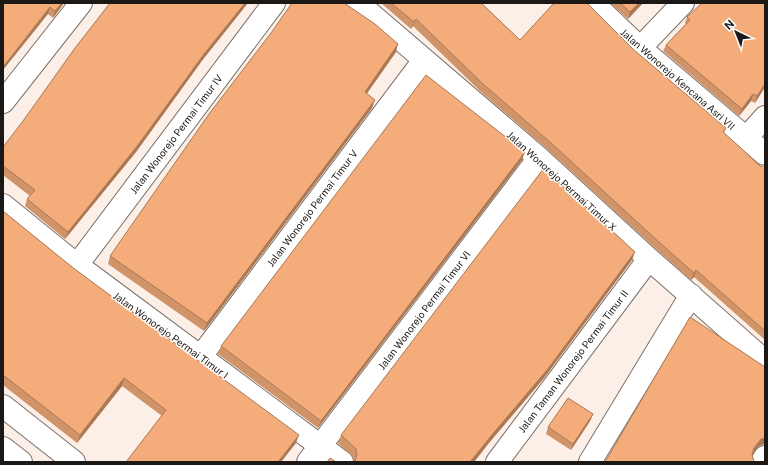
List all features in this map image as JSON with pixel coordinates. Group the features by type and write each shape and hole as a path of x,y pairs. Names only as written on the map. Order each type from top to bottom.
{"street":[{"path":"3,102 81,3"},
{"name":"Jalan Wonorejo Permai Timur IV","path":"77,265 274,3"},
{"name":"Jalan Wonorejo Permai Timur X","path":"358,3 539,158 649,259 765,361"},
{"name":"Jalan Wonorejo Kencana Asri VII","path":"593,3 640,48 747,137 765,154"},
{"path":"640,48 683,3"},
{"name":"Jalan Wonorejo Permai Timur V","path":"201,356 424,60"},
{"path":"747,137 765,117"},
{"name":"Jalan Wonorejo Permai Timur VI","path":"315,454 539,158"},
{"name":"Jalan Wonorejo Permai Timur I","path":"3,205 77,265 201,356 315,454 342,462"},
{"name":"Jalan Taman Wonorejo Permai Timur II","path":"497,462 649,259"},
{"path":"590,462 691,295"},
{"path":"3,406 74,462"},
{"path":"3,448 21,462"},
{"path":"762,462 765,457"}],"building":[{"path":"3,3 62,3 55,11 50,7 3,67"},
{"path":"110,3 245,3 204,54 138,145 68,232 27,199 35,190 3,166 3,147 75,48"},
{"path":"292,3 344,3 375,24 398,44 365,92 375,100 207,323 110,256 209,114"},
{"path":"391,3 481,3 520,40 554,3 587,3 634,50 726,128 723,132 761,167 765,163 765,331 696,270 694,273 660,243 550,142 483,84 416,19 414,22"},
{"path":"620,3 639,3 630,12"},
{"path":"702,3 765,3 765,84 757,96 753,94 742,109 666,45 690,20 687,17"},
{"path":"426,75 525,152 321,421 221,346"},
{"path":"544,168 635,252 547,370 470,462 354,462 357,455 356,449 341,435"},
{"path":"3,211 72,267 299,435 278,462 126,462 166,410 124,378 80,435 3,375"},
{"path":"690,317 765,367 765,438 761,439 754,448 752,455 755,462 605,462"},
{"path":"568,398 593,414 573,444 548,427"},
{"path":"330,458 336,462 327,462"}]}
